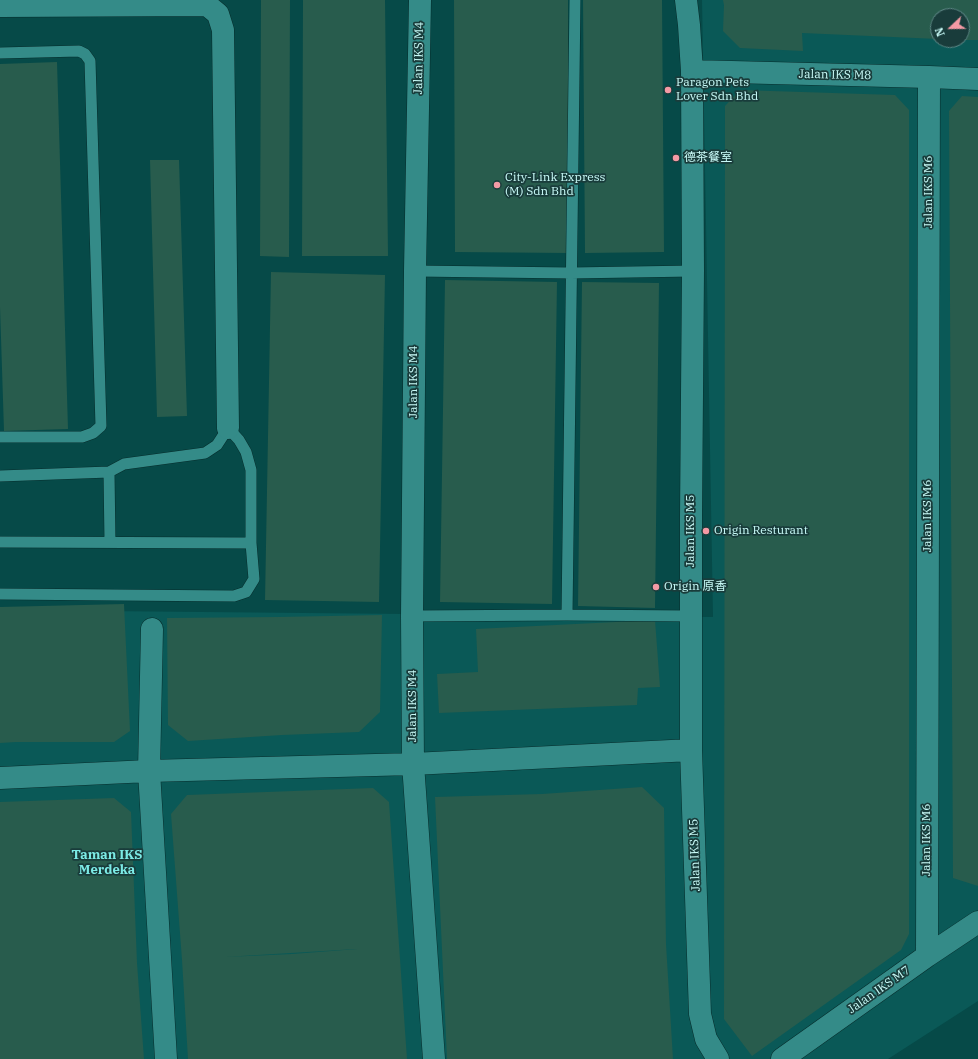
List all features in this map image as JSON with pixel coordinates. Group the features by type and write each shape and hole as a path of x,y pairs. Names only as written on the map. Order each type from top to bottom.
{"street":[{"name":"Jalan IKS M4","path":"420,0 415,272 412,616 413,764 434,1059"},
{"name":"Jalan IKS M5","path":"686,0 692,71 693,271 691,750 700,1014 706,1039 718,1059"},
{"path":"0,6 207,5 218,14 223,30 228,428"},
{"name":"Jalan IKS M8","path":"692,71 978,79"},
{"name":"Jalan IKS M6","path":"927,956 929,77"},
{"path":"152,629 150,771 166,1059"},
{"path":"0,778 150,771 413,764 691,750"},
{"name":"Jalan IKS M7","path":"782,1059 927,956 978,922"}],"lane":[{"path":"567,615 575,0"},
{"path":"0,53 79,51 85,54 90,60 101,426 94,434 82,437 0,437"},
{"path":"415,272 571,273 693,271"},
{"path":"0,476 109,472 124,464 205,453 217,445 228,428 239,440 246,452 251,470 251,543 254,579 246,592 234,596 0,594"},
{"path":"109,472 110,542"},
{"path":"0,542 251,543"},
{"path":"412,616 691,616"}],"shaded area":[{"path":"702,0 978,0 978,1001 888,1059 0,1059 0,610 713,617"}],"building":[{"path":"261,0 290,0 289,257 260,256"},
{"path":"303,0 385,0 388,256 302,256"},
{"path":"454,0 568,0 569,253 455,252"},
{"path":"583,0 662,0 664,252 585,253"},
{"path":"723,0 978,0 978,40 970,40 970,8 930,8 930,39 802,33 803,51 740,48 723,31"},
{"path":"57,62 68,429 4,431 0,307 0,64"},
{"path":"740,90 895,95 909,110 909,934 901,950 752,1056 724,1019 725,106"},
{"path":"962,96 978,97 978,886 953,878 949,111"},
{"path":"150,160 179,160 187,416 157,417"},
{"path":"271,272 385,275 379,602 265,600"},
{"path":"445,280 557,282 552,604 440,602"},
{"path":"582,282 659,283 655,608 578,606"},
{"path":"124,604 130,731 114,742 0,743 0,607"},
{"path":"382,615 380,712 359,732 188,741 168,725 167,618"},
{"path":"655,620 660,687 638,688 637,705 439,713 437,674 478,672 476,629"},
{"path":"642,787 664,808 666,944 673,1059 447,1059 435,797 542,794"},
{"path":"373,788 389,802 407,1059 188,1059 171,814 187,795","holes":["357,949 292,954 225,957"]},
{"path":"114,798 131,812 137,963 144,1059 0,1059 0,802"}],"place":[{"name":"Paragon Pets Lover Sdn Bhd","path":"668,90"},
{"name":"德茶餐室","path":"676,158"},
{"name":"City-Link Express (M) Sdn Bhd","path":"497,185"},
{"name":"Origin Resturant","path":"706,531"},
{"name":"Origin 原香","path":"656,587"}],"district":[{"name":"Taman IKS Merdeka","path":"107,862"}]}
